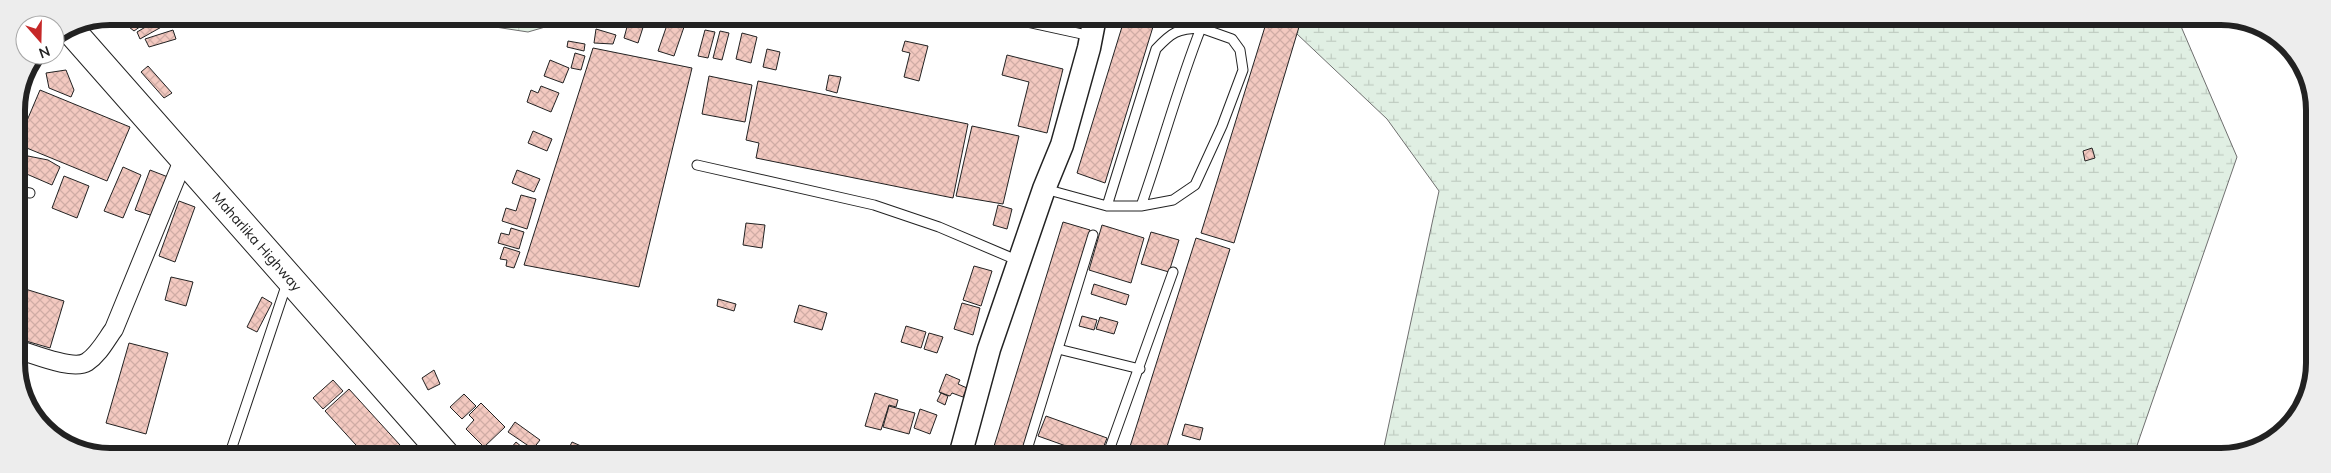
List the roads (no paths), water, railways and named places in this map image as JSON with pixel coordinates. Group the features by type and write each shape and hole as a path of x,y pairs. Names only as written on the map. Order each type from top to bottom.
{"main road":[{"name":"Maharlika Highway","path":"73,33 439,448"}],"street":[{"path":"962,448 989,349 1044,189 1062,145 1093,26"},
{"path":"25,352 63,363 75,364 86,363 99,351 114,329 184,158"}],"lane":[{"path":"1044,189 1107,206 1141,206 1172,200 1195,185 1222,126 1243,70 1240,50 1232,39 1201,28 1180,29 1170,35 1156,49 1107,206"},
{"path":"1141,206 1161,149 1187,63 1201,28"},
{"path":"697,165 874,205 939,227 1019,261"},
{"path":"25,192 30,193"},
{"path":"1027,448 1093,235"},
{"path":"1110,448 1140,369 1173,272"},
{"path":"233,448 289,278"},
{"path":"1058,349 1140,369"}]}
